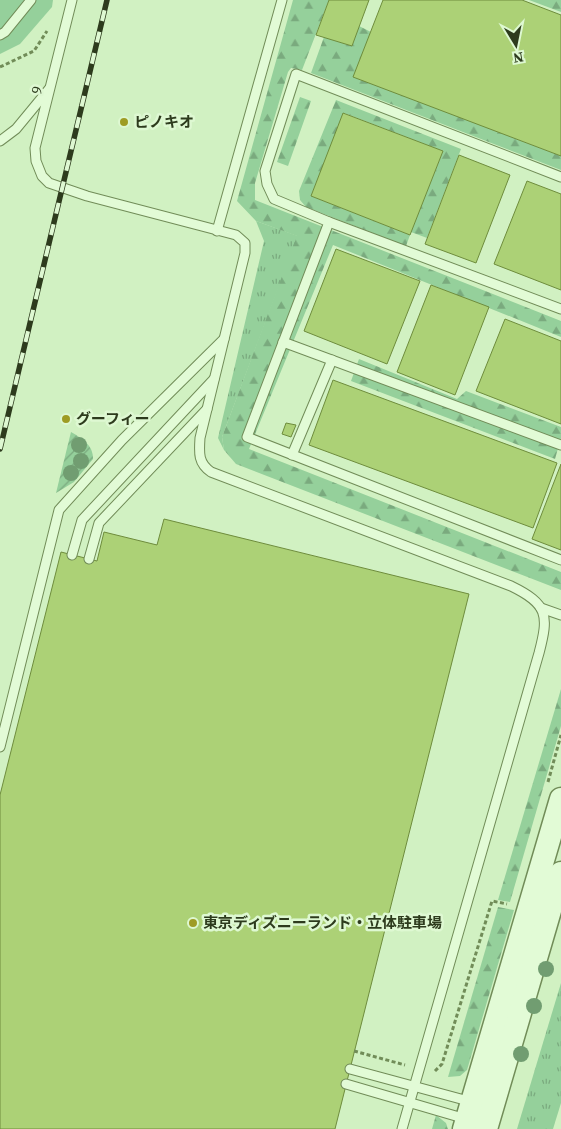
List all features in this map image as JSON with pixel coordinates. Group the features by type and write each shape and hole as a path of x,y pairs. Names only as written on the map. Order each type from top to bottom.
{"street":[{"path":"472,1120 553,796"},
{"path":"472,1120 561,873"}],"lane":[{"path":"0,35 6,32 31,0"},
{"name":"9","path":"72,0 35,148 36,160 42,176 49,183 78,194 217,230"},
{"path":"282,0 217,230 236,235 245,243 245,253 208,408 199,453 202,466 211,472 511,586 532,596 541,608 546,620 544,636 402,1129"},
{"path":"561,177 296,74 265,171 267,184 274,198 329,222 561,309"},
{"path":"0,141 16,129 52,85"},
{"path":"329,222 247,438 561,560"},
{"path":"0,747 59,510 122,440 225,338"},
{"path":"283,342 561,445"},
{"path":"292,455 332,360"},
{"path":"72,555 82,520 216,377"},
{"path":"89,559 99,522 208,408"},
{"path":"541,608 561,615"},
{"path":"350,1070 414,1087 472,1120"},
{"path":"346,1084 472,1120"}],"path":[{"path":"0,67 34,52 50,27"},
{"path":"553,796 561,735"},
{"path":"354,1051 433,1072 442,1064 492,900 513,906"}],"green space":[{"path":"0,0 53,0 52,7 20,44 0,54"},
{"path":"293,0 329,0 302,70 291,68 288,72 255,183 255,200 561,321 561,337 333,245 249,449 561,572 561,590 236,464 224,450 222,437 297,236 256,221 237,201"},
{"path":"529,0 561,0 561,12"},
{"path":"359,26 371,32 354,77 561,156 561,170 311,73 324,37 352,46"},
{"path":"300,97 311,101 288,166 277,162"},
{"path":"336,100 461,149 427,238 411,232 443,151 344,113 311,196 410,235 406,246 306,207 300,200 299,191"},
{"path":"256,221 298,236 222,437 224,450 218,438 264,241"},
{"path":"359,359 457,399 466,391 561,427 561,438 555,459 351,381"},
{"path":"71,432 89,446 93,459 74,482 56,493"},
{"path":"561,689 561,726 510,902 498,900"},
{"path":"498,907 514,910 467,1070 460,1076 448,1077"},
{"path":"561,983 561,1103 553,1129 517,1129"},
{"path":"436,1115 446,1123 448,1129 432,1129"}],"building":[{"path":"329,0 369,0 352,46 316,35"},
{"path":"383,0 522,0 561,15 561,156 353,77"},
{"path":"343,113 443,151 410,235 311,196"},
{"path":"459,155 510,175 476,263 425,244"},
{"path":"527,181 561,194 561,290 494,264"},
{"path":"336,249 420,281 387,364 304,331"},
{"path":"431,285 489,307 455,395 397,372"},
{"path":"505,319 561,341 561,424 476,391"},
{"path":"333,380 557,463 533,528 309,445"},
{"path":"286,423 296,425 291,437 282,434"},
{"path":"561,464 561,550 532,539"},
{"name":"東京ディズニーランド・立体駐車場","path":"164,519 469,594 335,1129 0,1129 0,795 61,552 97,561 104,532 157,545"}],"railway":[{"path":"0,449 107,0"}],"place":[{"name":"ピノキオ","path":"124,122"},
{"name":"グーフィー","path":"66,419"},
{"name":"東京ディズニーランド・立体駐車場","path":"193,923"}]}
